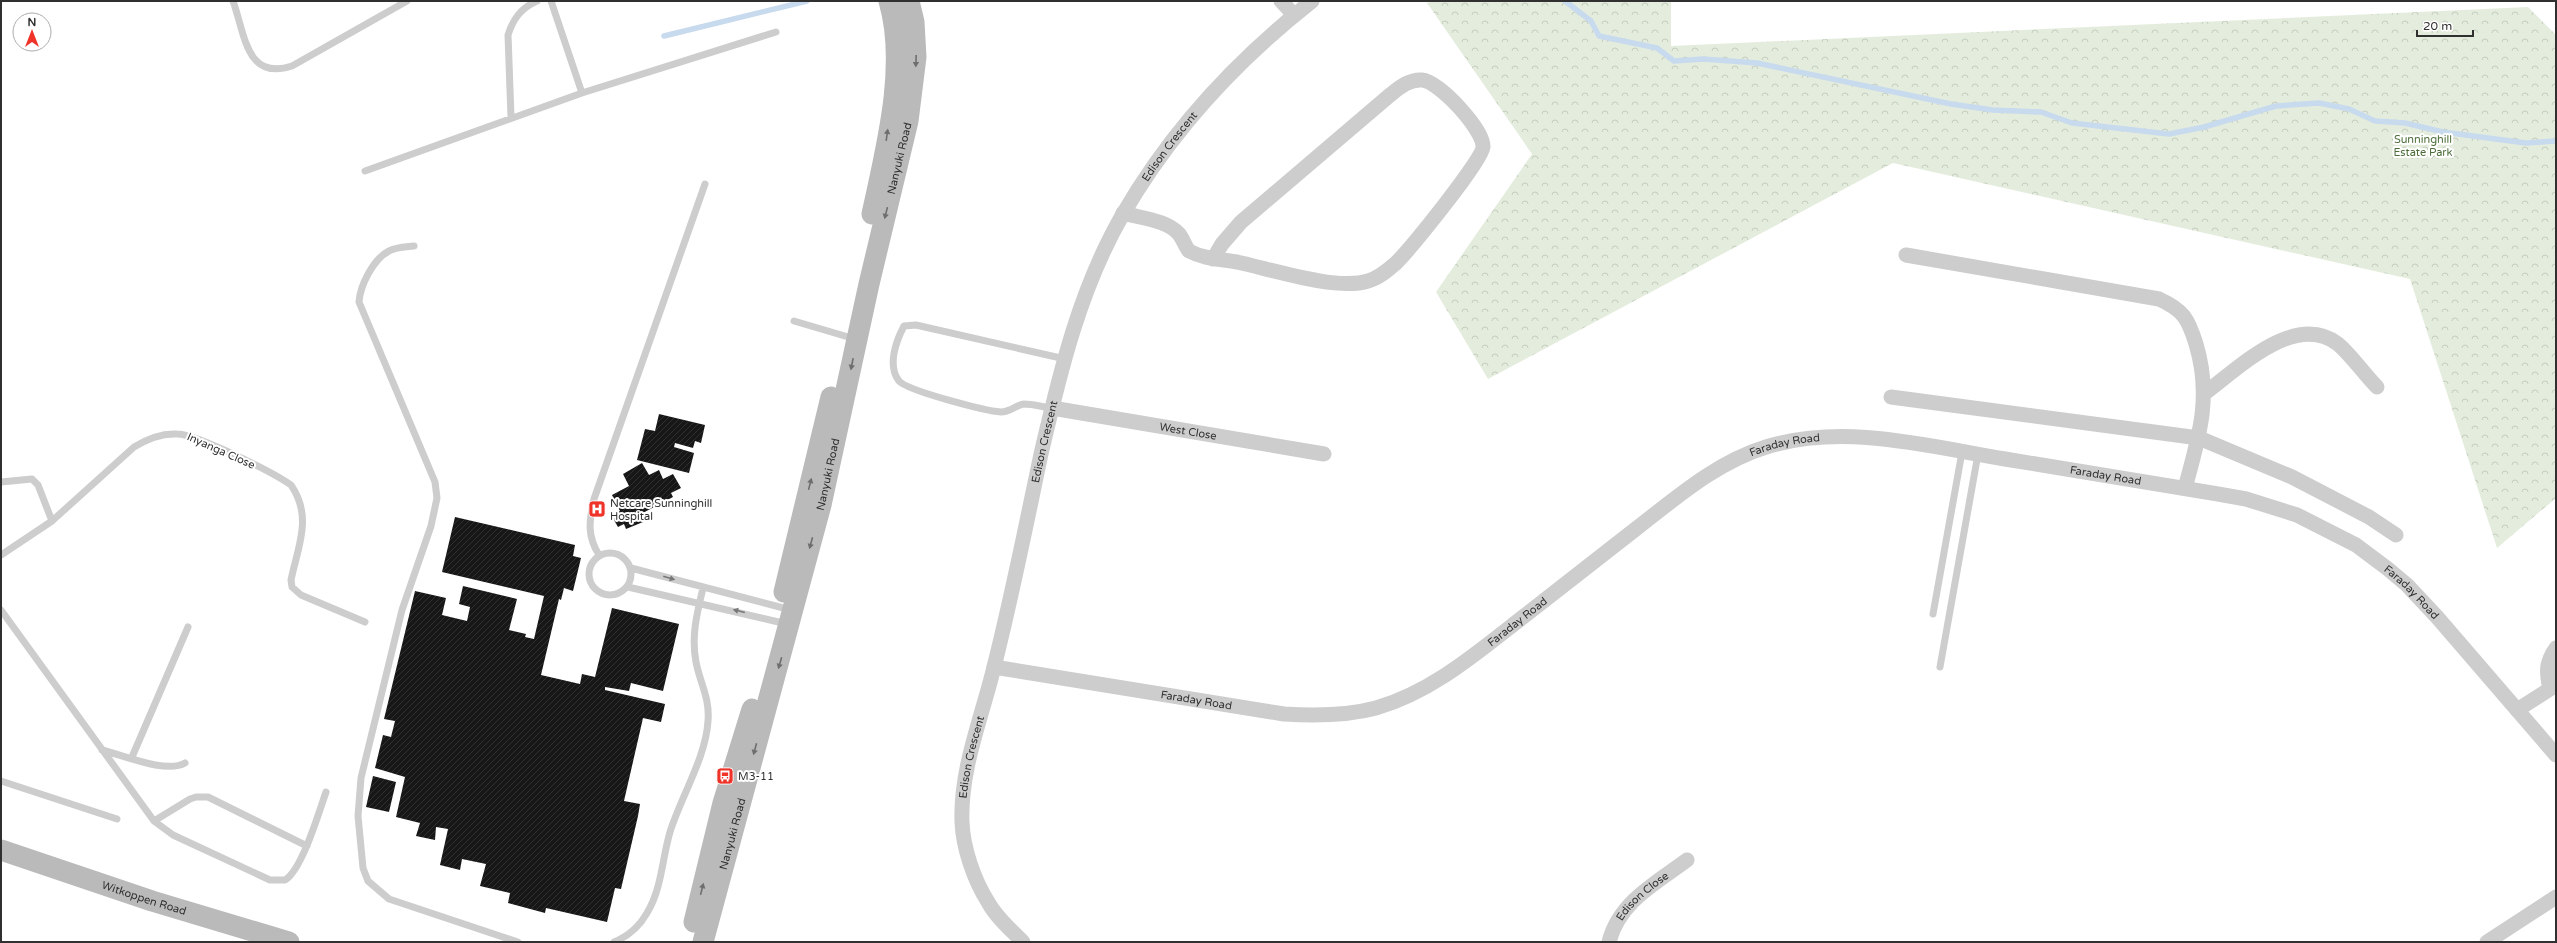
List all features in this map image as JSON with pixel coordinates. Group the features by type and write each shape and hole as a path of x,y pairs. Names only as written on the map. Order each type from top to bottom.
{"main road":[{"name":"Nanyuki Road","path":"850,338 858,282 880,173 895,78 895,32 889,1"},
{"name":"Nanyuki Road","path":"703,942 785,616 850,338 913,93 916,42 909,1"},
{"name":"Nanyuki Road","path":"689,942 723,803 785,616"},
{"name":"Witkoppen Road","path":"1,850 152,901 289,942"}],"street":[{"path":"1281,1 1294,15"},
{"name":"Edison Crescent","path":"1023,942 988,903 975,874 966,846 962,824 963,792 973,742 994,667 1052,408 1078,312 1102,254 1123,214 1186,122 1223,80 1294,15 1312,1"},
{"path":"1123,214 1162,224 1175,230 1180,235 1189,251 1213,259 1237,262 1333,282 1368,281 1381,275 1396,263 1432,220 1481,155 1481,136 1470,120 1431,83 1418,80 1403,85 1241,222 1222,244 1213,259"},
{"path":"1906,255 2159,298 2175,306 2184,315 2191,330 2200,357 2205,393 2199,438 2185,488"},
{"path":"2205,393 2270,345 2300,335 2316,335 2338,344 2377,387"},
{"path":"1891,396 2199,438 2292,477 2369,517 2396,534"},
{"name":"West Close","path":"1052,408 1324,454"},
{"name":"Faraday Road","path":"994,667 1284,714 1314,716 1374,708 1408,696 1439,679 1475,655 1670,501 1726,464 1749,453 1796,441 1856,437 1978,454 2185,488 2246,499 2297,515 2356,545 2407,585 2556,755"},
{"path":"2517,710 2553,693 2546,672 2548,658 2556,648"},
{"name":"Edison Close","path":"1609,942 1621,914 1634,899 1687,860"},
{"path":"2487,942 2556,897"}],"lane":[{"path":"233,1 253,59 263,68 272,70 292,66 407,1"},
{"path":"511,117 508,35 512,23 522,10 537,1"},
{"path":"551,1 582,93"},
{"path":"365,171 511,117 776,32"},
{"path":"599,556 590,537 590,516 594,499 705,184"},
{"path":"414,246 394,249 380,258 366,279 359,302 435,482 437,498 425,547 402,610 361,778 358,816 363,868 368,881 389,899 518,942"},
{"path":"794,321 850,338"},
{"path":"1052,408 1023,404 1002,412 945,399 913,389 900,382 895,373 894,350 904,326 916,325 1065,359"},
{"name":"Inyanga Close","path":"1,556 52,521 134,447 146,440 169,434 188,435 291,485 298,495 304,520 303,535 291,580 292,587 301,595 365,622"},
{"path":"1933,614 1962,452"},
{"path":"1940,667 1978,454"},
{"path":"1,482 32,479 38,485 52,521"},
{"path":"608,553 618,554 626,559 631,568 632,574 628,587 619,594 609,596 594,588 589,579 590,568 599,556 608,553"},
{"path":"631,568 703,588 785,616"},
{"path":"628,587 699,602 785,616"},
{"path":"614,942 633,931 642,922 656,896 669,834 704,741 709,708 696,664 693,646 694,628 703,588"},
{"path":"1,610 154,821 173,835 275,880 290,877 307,846 326,792"},
{"path":"132,757 188,627"},
{"path":"102,750 167,767 179,766 185,762"},
{"path":"1,781 117,819"},
{"path":"154,821 196,797 208,797 307,846"}],"green space":[{"name":"Sunninghill Estate Park","path":"1432,1 1671,1 1671,46 2528,7 2556,35 2556,498 2497,548 2410,279 1893,163 1488,379 1436,292 1532,154 1427,3"}],"building":[{"path":"659,414 705,425 701,443 695,441 693,448 675,443 674,447 694,453 689,473 637,460 645,429 655,431"},
{"path":"642,463 649,475 659,470 663,479 673,474 681,488 671,493 673,497 639,515 643,522 626,529 624,524 618,527 611,515 620,511 612,495 629,486 623,474"},
{"path":"455,517 575,545 573,556 581,558 573,591 564,588 561,600 559,599 541,675 580,684 582,674 595,677 612,608 679,624 663,691 631,683 629,691 605,687 605,690 665,704 661,722 643,718 624,801 640,804 638,816 621,889 615,888 607,922 546,908 545,913 508,903 510,893 480,886 486,864 462,859 460,870 440,865 448,829 436,827 435,840 416,836 420,823 396,817 405,777 375,768 383,735 391,737 395,721 384,719 415,591 446,598 442,615 467,621 470,607 459,604 463,586 517,599 509,630 526,634 525,637 534,639 544,596 442,572"},
{"path":"373,776 396,782 389,812 366,807"}],"waterway":[{"path":"664,36 807,1"},
{"path":"1565,1 1591,21 1599,36 1657,48 1674,61 1703,59 1757,63 1951,104 1993,110 2041,112 2072,123 2169,134 2204,127 2276,106 2319,103 2349,109 2375,121 2405,123 2443,132 2526,143 2556,141"}],"place":[{"name":"Netcare Sunninghill Hospital","path":"597,509"},
{"name":"M3-11","path":"725,776"}]}
